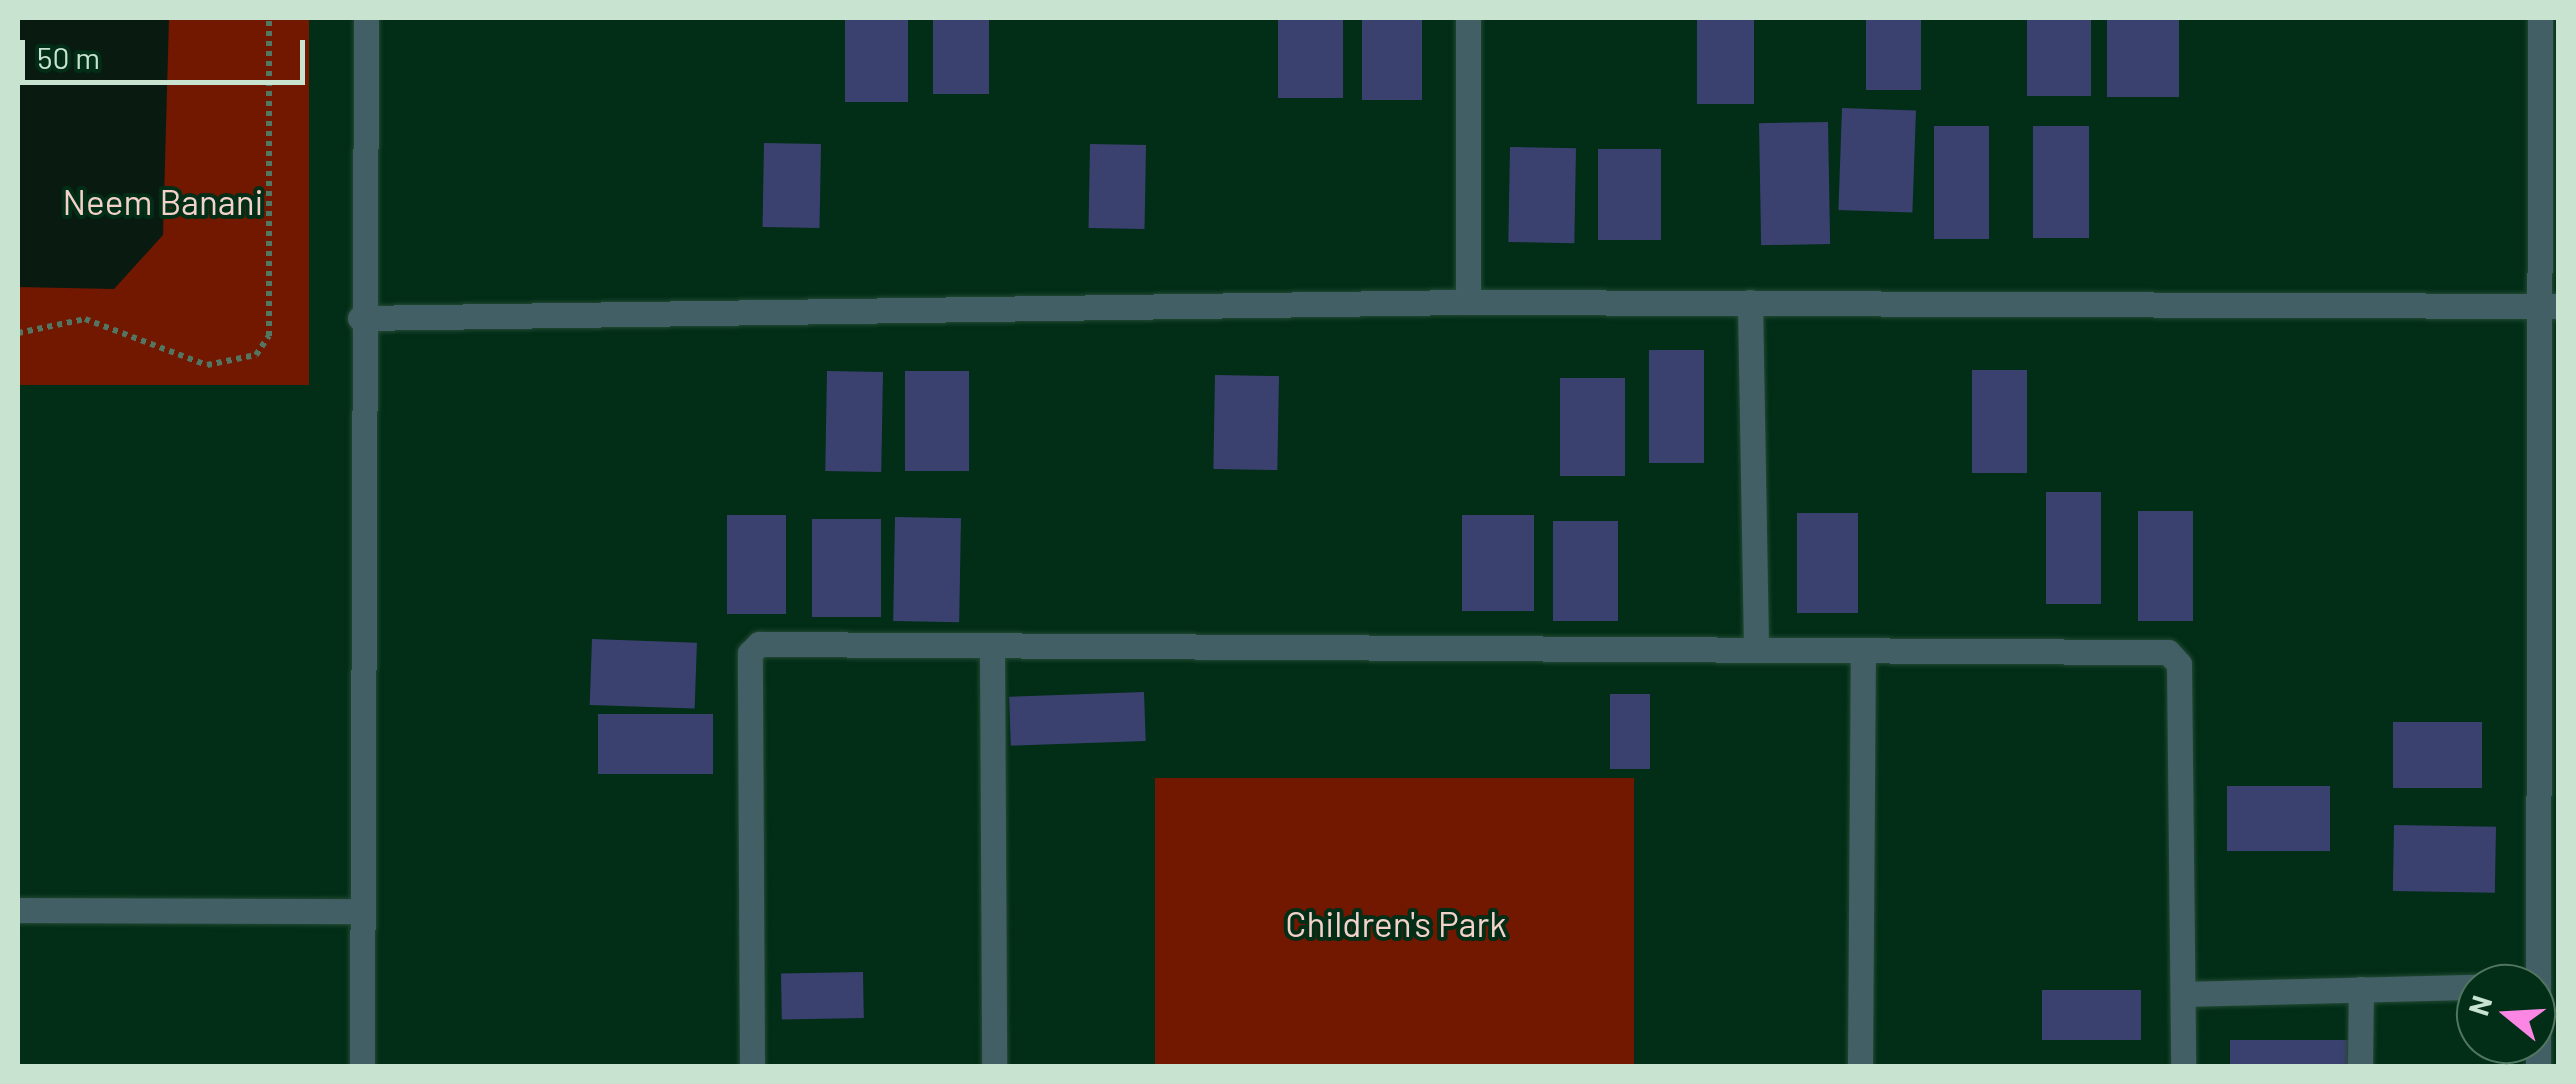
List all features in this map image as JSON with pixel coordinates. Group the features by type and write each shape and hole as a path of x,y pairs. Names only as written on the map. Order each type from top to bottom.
{"street":[{"path":"362,1066 360,318 366,18"},
{"path":"1468,18 1468,302"},
{"path":"2537,964 2548,306 2540,18"},
{"path":"360,318 1468,302 2548,306"},
{"path":"1750,302 1756,649"},
{"path":"992,645 994,1066"},
{"path":"752,1066 750,646 992,645 1756,649 2177,656 2182,1066"},
{"path":"1860,1066 1863,650"},
{"path":"18,910 362,910"},
{"path":"2183,994 2456,987"},
{"path":"2360,989 2360,1066"}],"path":[{"path":"18,333 86,319 206,365 256,355 269,336 269,18"}],"green space":[{"name":"Neem Banani","path":"18,18 309,18 309,385 18,385"},
{"name":"Children's Park","path":"1155,778 1634,778 1634,1066 1155,1066"}],"shaded area":[{"name":"Neem Banani","path":"18,18 169,18 163,235 114,289 18,287"}],"building":[{"path":"845,18 908,18 908,102 845,102"},
{"path":"933,18 989,18 989,94 933,94"},
{"path":"1278,18 1343,18 1343,98 1278,98"},
{"path":"1362,18 1422,18 1422,100 1362,100"},
{"path":"1697,18 1754,18 1754,104 1697,104"},
{"path":"1866,18 1921,18 1921,90 1866,90"},
{"path":"2027,18 2091,18 2091,96 2027,96"},
{"path":"2107,18 2179,18 2179,97 2107,97"},
{"path":"1842,108 1916,111 1912,213 1838,210"},
{"path":"1828,122 1830,244 1761,245 1759,123"},
{"path":"1934,126 1989,126 1989,239 1934,239"},
{"path":"2033,126 2089,126 2089,238 2033,238"},
{"path":"764,143 821,144 820,228 763,227"},
{"path":"1090,144 1146,145 1145,229 1089,228"},
{"path":"1510,147 1576,148 1574,243 1508,242"},
{"path":"1598,149 1661,149 1661,240 1598,240"},
{"path":"1649,350 1704,350 1704,463 1649,463"},
{"path":"1972,370 2027,370 2027,473 1972,473"},
{"path":"827,371 883,372 881,472 825,471"},
{"path":"905,371 969,371 969,471 905,471"},
{"path":"1215,375 1279,376 1277,470 1213,469"},
{"path":"1560,378 1625,378 1625,476 1560,476"},
{"path":"2046,492 2101,492 2101,604 2046,604"},
{"path":"2138,511 2193,511 2193,621 2138,621"},
{"path":"1797,513 1858,513 1858,613 1797,613"},
{"path":"727,515 786,515 786,614 727,614"},
{"path":"1462,515 1534,515 1534,611 1462,611"},
{"path":"895,517 961,518 959,622 893,621"},
{"path":"812,519 881,519 881,617 812,617"},
{"path":"1553,521 1618,521 1618,621 1553,621"},
{"path":"592,639 697,643 695,709 590,705"},
{"path":"1144,692 1146,741 1011,746 1009,697"},
{"path":"1610,694 1650,694 1650,769 1610,769"},
{"path":"598,714 713,714 713,774 598,774"},
{"path":"2393,722 2482,722 2482,788 2393,788"},
{"path":"2227,786 2330,786 2330,851 2227,851"},
{"path":"2394,825 2496,827 2495,893 2393,891"},
{"path":"863,972 864,1018 782,1019 781,973"},
{"path":"2042,990 2141,990 2141,1040 2042,1040"},
{"path":"2230,1040 2348,1040 2348,1066 2230,1066"}]}
